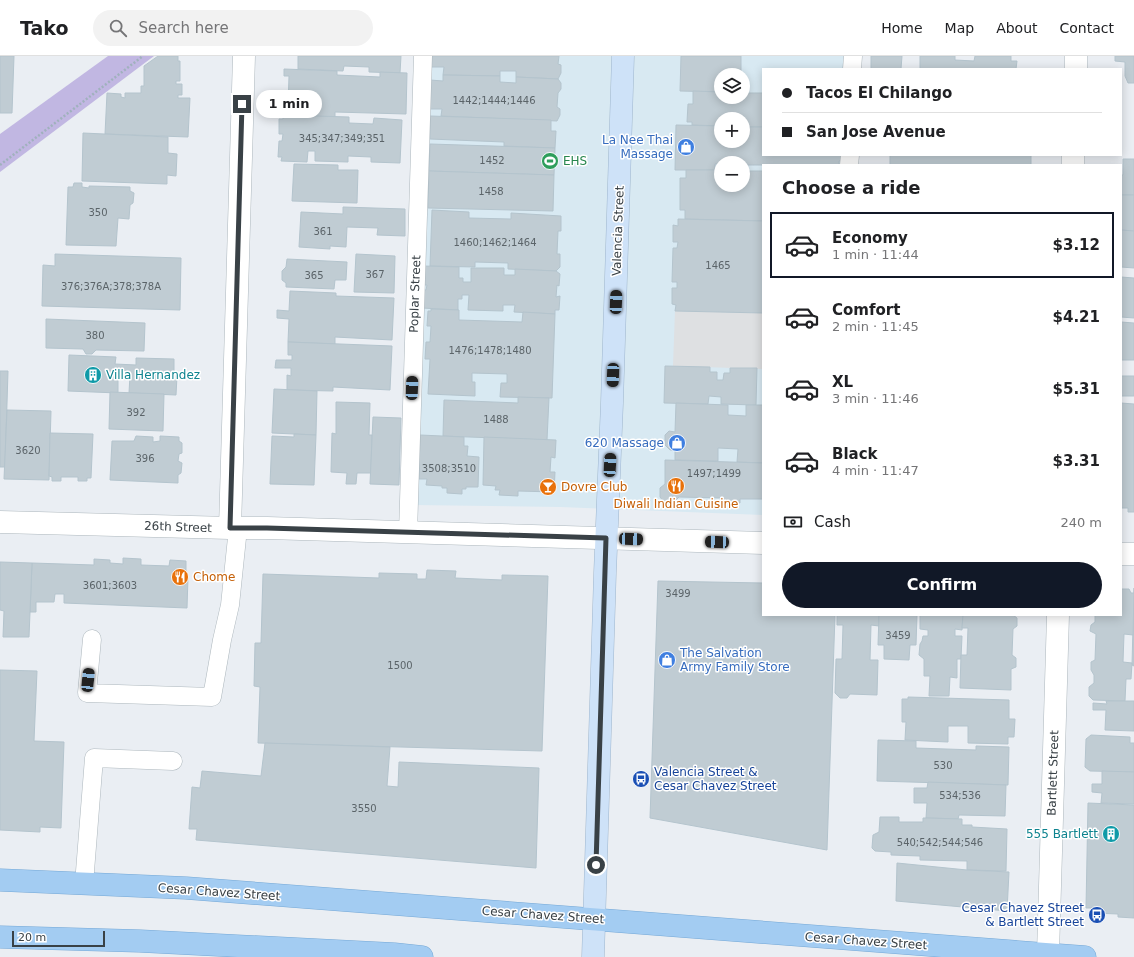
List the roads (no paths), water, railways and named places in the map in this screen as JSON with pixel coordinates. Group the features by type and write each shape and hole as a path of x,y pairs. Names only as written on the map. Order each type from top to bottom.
{"main road":[{"name":"Cesar Chavez Street","path":"0,880 194,889 1085,957"},
{"path":"0,937 140,941 300,953 394,954 422,957"}],"street":[{"path":"234,528 244,56"},
{"name":"Valencia Street","path":"593,957 623,56"},
{"path":"1076,56 1076,68"},
{"name":"26th Street","path":"0,522 274,528 762,543"},
{"path":"1122,554 1134,554"},
{"name":"Bartlett Street","path":"1048,954 1058,616"}],"lane":[{"name":"Poplar Street","path":"408,533 423,56"},
{"path":"852,68 853,56"},
{"path":"92,639 87,693 212,697 230,605 234,528"},
{"path":"84,884 94,758 173,760"}],"place":[{"name":"La Nee Thai Massage","path":"686,147"},
{"name":"EHS","path":"550,161"},
{"name":"Villa Hernandez","path":"93,375"},
{"name":"620 Massage","path":"677,443"},
{"name":"Diwali Indian Cuisine","path":"676,486"},
{"name":"Dovre Club","path":"548,487"},
{"name":"Chome","path":"180,577"},
{"name":"The Salvation Army Family Store","path":"667,660"},
{"name":"Valencia Street & Cesar Chavez Street","path":"641,779"},
{"name":"555 Bartlett","path":"1111,834"},
{"name":"Cesar Chavez Street & Bartlett Street","path":"1097,915"}]}
